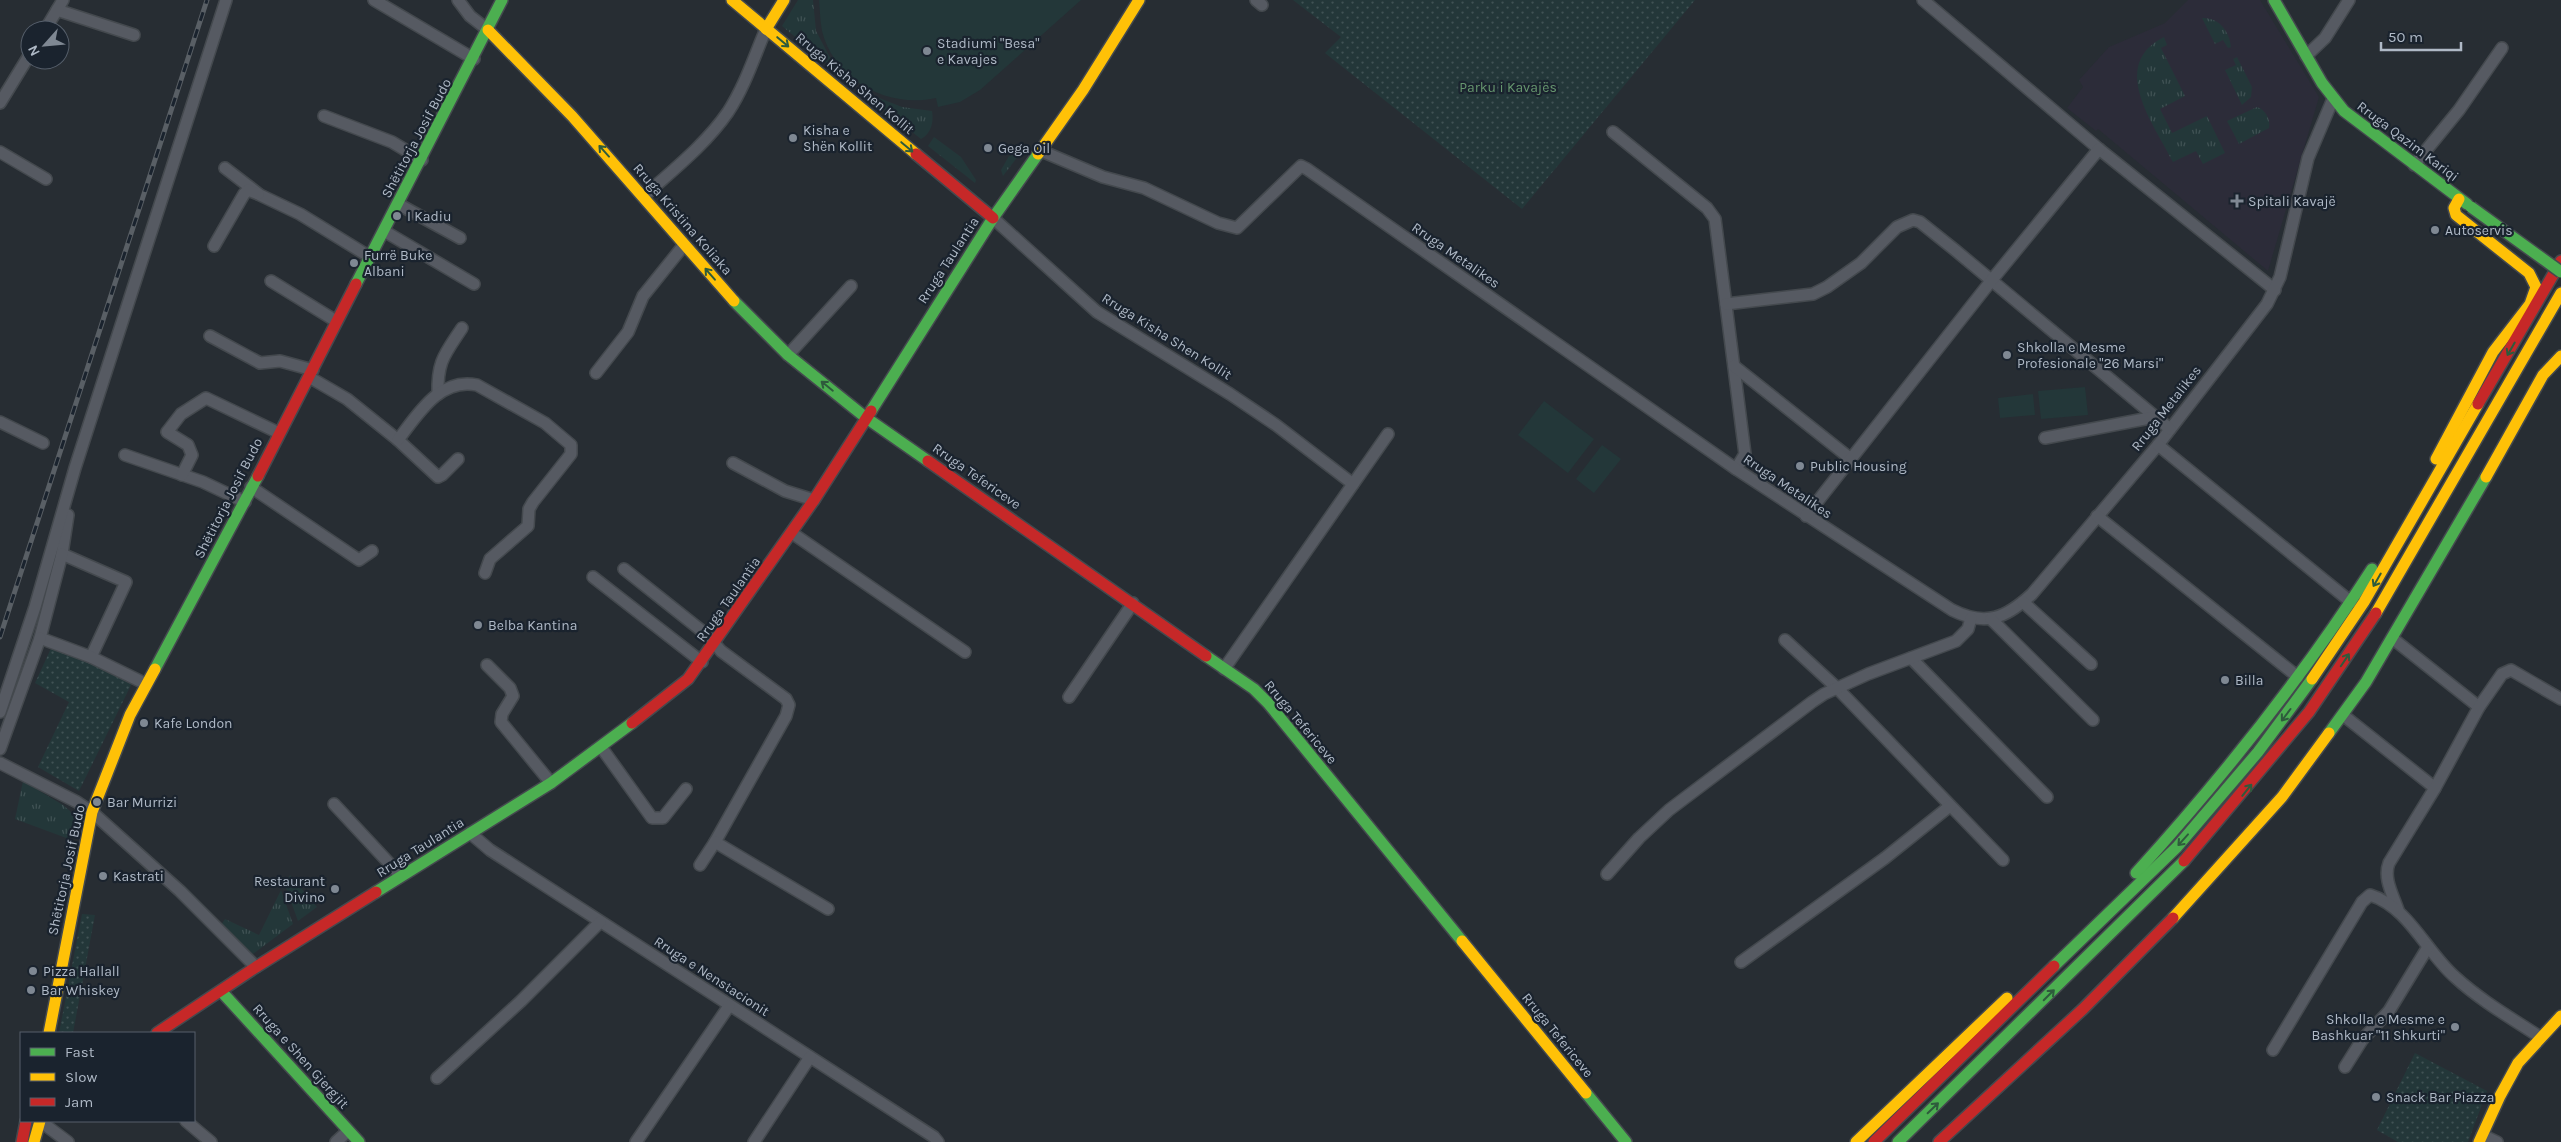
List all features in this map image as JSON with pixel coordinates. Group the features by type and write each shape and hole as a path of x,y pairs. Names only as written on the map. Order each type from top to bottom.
{"main road":[{"name":"Shëtitorja Josif Budo","path":"49,1032 92,812 130,715 245,502 336,321 474,59 502,0"},
{"name":"Rruga Kisha Shen Kollit","path":"732,0 993,218"},
{"path":"766,29 784,0"},
{"name":"Rruga Taulantia","path":"159,1032 256,967 550,783 672,693 702,662 814,500 993,218 1083,90 1139,0"},
{"name":"Rruga Qazim Kariqi","path":"2274,0 2332,99 2360,125 2561,272"},
{"name":"Rruga Kristina Koliaka","path":"488,30 572,116 644,196 733,300 788,355 865,417"},
{"path":"1856,1142 2125,886 2198,804 2298,677 2351,602 2414,501 2493,352 2535,294 2536,287 2529,273 2456,215 2454,208 2459,199"},
{"path":"1874,1142 2177,847 2258,752 2296,702 2364,602 2561,261"},
{"path":"1898,1142 2188,857 2281,747 2340,667 2377,610 2561,293"},
{"path":"1939,1142 2083,1009 2157,936 2257,827 2343,715 2392,638 2494,464 2543,375 2561,356"},
{"name":"Rruga Tefericeve","path":"865,417 1133,603 1224,669 1239,676 1268,703 1626,1142"},
{"name":"Rruga e Shen Gjergjit","path":"221,991 359,1142"},
{"path":"2480,1138 2493,1105 2507,1078 2540,1037 2557,1029 2561,1016"},
{"path":"22,1142 26,1122"},
{"path":"34,1142 40,1122"}],"street":[{"path":"0,712 35,607 78,458 226,0"},
{"path":"374,0 474,59"},
{"path":"458,0 470,16 488,30"},
{"path":"1923,0 2099,149 2275,290"},
{"path":"2306,56 2324,38 2349,0"},
{"path":"51,20 60,5 134,35"},
{"path":"644,196 701,144 727,113 752,66 766,29"},
{"path":"2414,165 2459,110 2502,48"},
{"path":"0,103 20,70"},
{"name":"Rruga Metalikes","path":"1039,150 1103,177 1144,188 1218,223 1237,228 1301,166 1806,516 1952,610 1971,618 1991,619 2005,614 2023,602 2158,445 2267,304 2275,290 2308,158 2332,99"},
{"path":"324,116 392,142 422,160"},
{"path":"1613,132 1712,214 1717,227 1745,454 1736,469"},
{"path":"1806,516 1991,281 2099,149"},
{"path":"0,152 46,179"},
{"path":"225,168 260,195"},
{"path":"214,246 248,190 300,214 370,257"},
{"path":"398,204 460,238"},
{"name":"Rruga Kisha Shen Kollit","path":"993,218 1097,312 1230,394 1276,425 1353,484"},
{"path":"1726,304 1796,297 1820,290 1861,263 1898,227 1913,220 1920,222 2170,429"},
{"path":"384,231 474,284"},
{"path":"596,373 628,332 643,296 684,245"},
{"path":"271,281 336,321"},
{"path":"788,355 851,286"},
{"path":"438,394 441,361 462,328"},
{"path":"210,336 260,363 280,360 311,373 398,440 438,477 442,476 458,459"},
{"path":"1734,366 1851,458"},
{"path":"398,440 430,400 438,394 461,384 478,385 544,423 566,439 573,448 572,454 533,502 529,509 528,526 490,559 485,573"},
{"path":"182,475 192,455 188,445 168,432 181,414 193,404 206,398 279,433"},
{"path":"2045,438 2155,417"},
{"path":"0,422 43,442"},
{"path":"1224,669 1388,434"},
{"path":"2158,445 2351,602"},
{"path":"125,455 203,482 245,502"},
{"path":"734,463 785,491 814,500"},
{"path":"251,487 359,560 372,551"},
{"path":"0,749 40,638 62,554 68,515"},
{"path":"2097,516 2298,677"},
{"path":"792,533 965,652"},
{"path":"62,554 126,582 91,657"},
{"path":"624,569 707,635 721,651 781,694 789,705 786,716 700,865"},
{"path":"593,577 702,662"},
{"path":"2023,602 2091,664"},
{"path":"1069,697 1133,603"},
{"path":"1607,874 1639,838 1669,810 1812,702 1837,688 1956,641 1968,629 1971,618"},
{"path":"1991,619 2093,720"},
{"path":"40,638 91,657 146,684"},
{"path":"2392,638 2479,707"},
{"path":"1785,640 1837,688 2003,860"},
{"path":"1911,658 2047,797"},
{"path":"487,665 510,688 513,696 502,714 501,722 550,783"},
{"path":"2398,910 2386,870 2435,788 2479,707 2502,674 2511,670 2561,698"},
{"path":"2343,715 2435,788"},
{"path":"601,747 652,818 663,818 686,788"},
{"path":"0,763 78,802 92,812 180,891 256,967"},
{"path":"334,804 402,876"},
{"path":"1741,962 1885,858 1950,806"},
{"name":"Rruga e Nenstacionit","path":"470,833 490,850 692,979 729,1006 934,1137 938,1142"},
{"path":"715,842 828,909"},
{"path":"2273,1050 2366,897 2370,895 2382,899 2398,910 2428,948 2470,990 2540,1037"},
{"path":"437,1078 521,1001 600,922"},
{"path":"2344,1067 2362,1040 2389,1011 2428,948"},
{"path":"636,1142 729,1006"},
{"path":"754,1142 810,1057"},
{"path":"41,1122 68,1142"},
{"path":"187,1122 211,1142"},
{"path":"336,1142 348,1131"},
{"path":"2480,1138 2497,1142"}],"shaded area":[{"name":"Spitali Kavajë","path":"2188,0 2260,0 2319,97 2268,271 2098,129 2096,131 2067,108 2083,87 2079,80 2109,47 2165,23"}],"green space":[{"path":"798,0 813,0 816,31 835,67 834,69 782,26"},
{"name":"Stadiumi \"Besa\" e Kavajes","path":"819,0 1081,0 980,90 960,102 938,107 936,98 900,99 882,95 851,77 838,64 828,48 822,31"},
{"name":"Parku i Kavajës","path":"1293,0 1695,0 1522,209 1325,53 1341,37"},
{"path":"2202,18 2214,20 2222,26 2226,31 2231,47 2228,48 2223,40 2215,44"},
{"path":"2164,37 2167,45 2161,48 2185,96 2160,109 2172,133 2207,116 2225,153 2203,164 2196,151 2173,162 2140,96 2137,79 2139,63 2148,49"},
{"path":"2237,57 2252,87 2251,97 2242,105 2225,70 2236,65 2233,59"},
{"path":"859,90 902,107 932,111 933,119 929,131 921,139"},
{"path":"2257,107 2267,115 2269,128 2239,144 2227,121"},
{"path":"934,137 961,157 976,180 975,183 928,146"},
{"path":"1018,153 1019,155 1003,176 1001,170 1009,156"},
{"path":"2085,387 2088,415 2041,419 2038,391"},
{"path":"2033,394 2035,415 2000,418 1998,398"},
{"path":"1544,401 1594,439 1568,473 1518,435"},
{"path":"1602,445 1621,459 1594,493 1576,479"},
{"path":"53,644 132,683 79,791 38,767 69,702 35,683"},
{"path":"23,781 70,811 75,821 69,839 15,819"},
{"path":"290,875 317,907 298,921 285,885"},
{"path":"281,890 293,924 253,954 221,925 225,919 259,935"},
{"path":"82,914 95,915 73,1032 59,1032"},
{"path":"2415,1053 2487,1091 2468,1142 2398,1142 2377,1130"}],"railway":[{"path":"0,637 207,0"}],"traffic: fast":[{"path":"356,284 502,0"},
{"path":"2274,0 2322,83 2344,111 2467,204"},
{"path":"871,411 993,218 1038,154"},
{"path":"2471,207 2561,272"},
{"path":"734,301 788,355 865,417 928,461"},
{"path":"155,669 258,476"},
{"path":"2329,733 2366,682 2486,477"},
{"path":"2136,873 2200,800 2290,688 2372,569"},
{"path":"1206,656 1254,689 1268,703 1462,941"},
{"path":"2054,966 2177,847 2258,752 2312,679"},
{"path":"376,892 551,783 632,723"},
{"path":"1898,1142 2184,861"},
{"path":"221,991 359,1142"},
{"path":"1586,1093 1626,1142"}],"traffic: slow":[{"path":"732,0 916,154"},
{"path":"766,29 784,0"},
{"path":"1038,154 1083,90 1139,0"},
{"path":"488,30 572,116 734,301"},
{"path":"2436,459 2493,352 2530,304 2536,287 2529,273 2456,215 2454,208 2459,199"},
{"path":"2376,613 2561,293"},
{"path":"2486,477 2543,375 2561,356"},
{"path":"2312,679 2364,602 2478,404"},
{"path":"49,1032 92,812 130,715 155,669"},
{"path":"2173,918 2282,797 2329,733"},
{"path":"1462,941 1586,1093"},
{"path":"1856,1142 2007,998"},
{"path":"2479,1142 2500,1096 2518,1063 2561,1016"},
{"path":"34,1142 40,1122"}],"traffic: jam":[{"path":"916,154 993,218"},
{"path":"2478,404 2561,261"},
{"path":"258,476 356,284"},
{"path":"632,723 688,679 814,500 871,411"},
{"path":"928,461 1206,656"},
{"path":"2184,861 2309,712 2376,613"},
{"path":"158,1032 256,967 376,892"},
{"path":"1939,1142 2083,1009 2173,918"},
{"path":"1874,1142 2054,966"},
{"path":"22,1142 26,1122"}],"place":[{"name":"Stadiumi \"Besa\" e Kavajes","path":"927,51"},
{"name":"Kisha e Shën Kollit","path":"793,138"},
{"name":"Gega Oil","path":"988,148"},
{"name":"Spitali Kavajë","path":"2237,201"},
{"name":"I Kadiu","path":"397,216"},
{"name":"Autoservis","path":"2435,230"},
{"name":"Furrë Buke Albani","path":"354,263"},
{"name":"Shkolla e Mesme Profesionale \"26 Marsi\"","path":"2007,355"},
{"name":"Public Housing","path":"1800,466"},
{"name":"Belba Kantina","path":"478,625"},
{"name":"Billa","path":"2225,680"},
{"name":"Kafe London","path":"144,723"},
{"name":"Bar Murrizi","path":"97,802"},
{"name":"Kastrati","path":"103,876"},
{"name":"Restaurant Divino","path":"335,889"},
{"name":"Pizza Hallall","path":"33,971"},
{"name":"Bar Whiskey","path":"31,990"},
{"name":"Shkolla e Mesme e Bashkuar \"11 Shkurti\"","path":"2455,1027"},
{"name":"Snack Bar Piazza","path":"2376,1097"}]}
